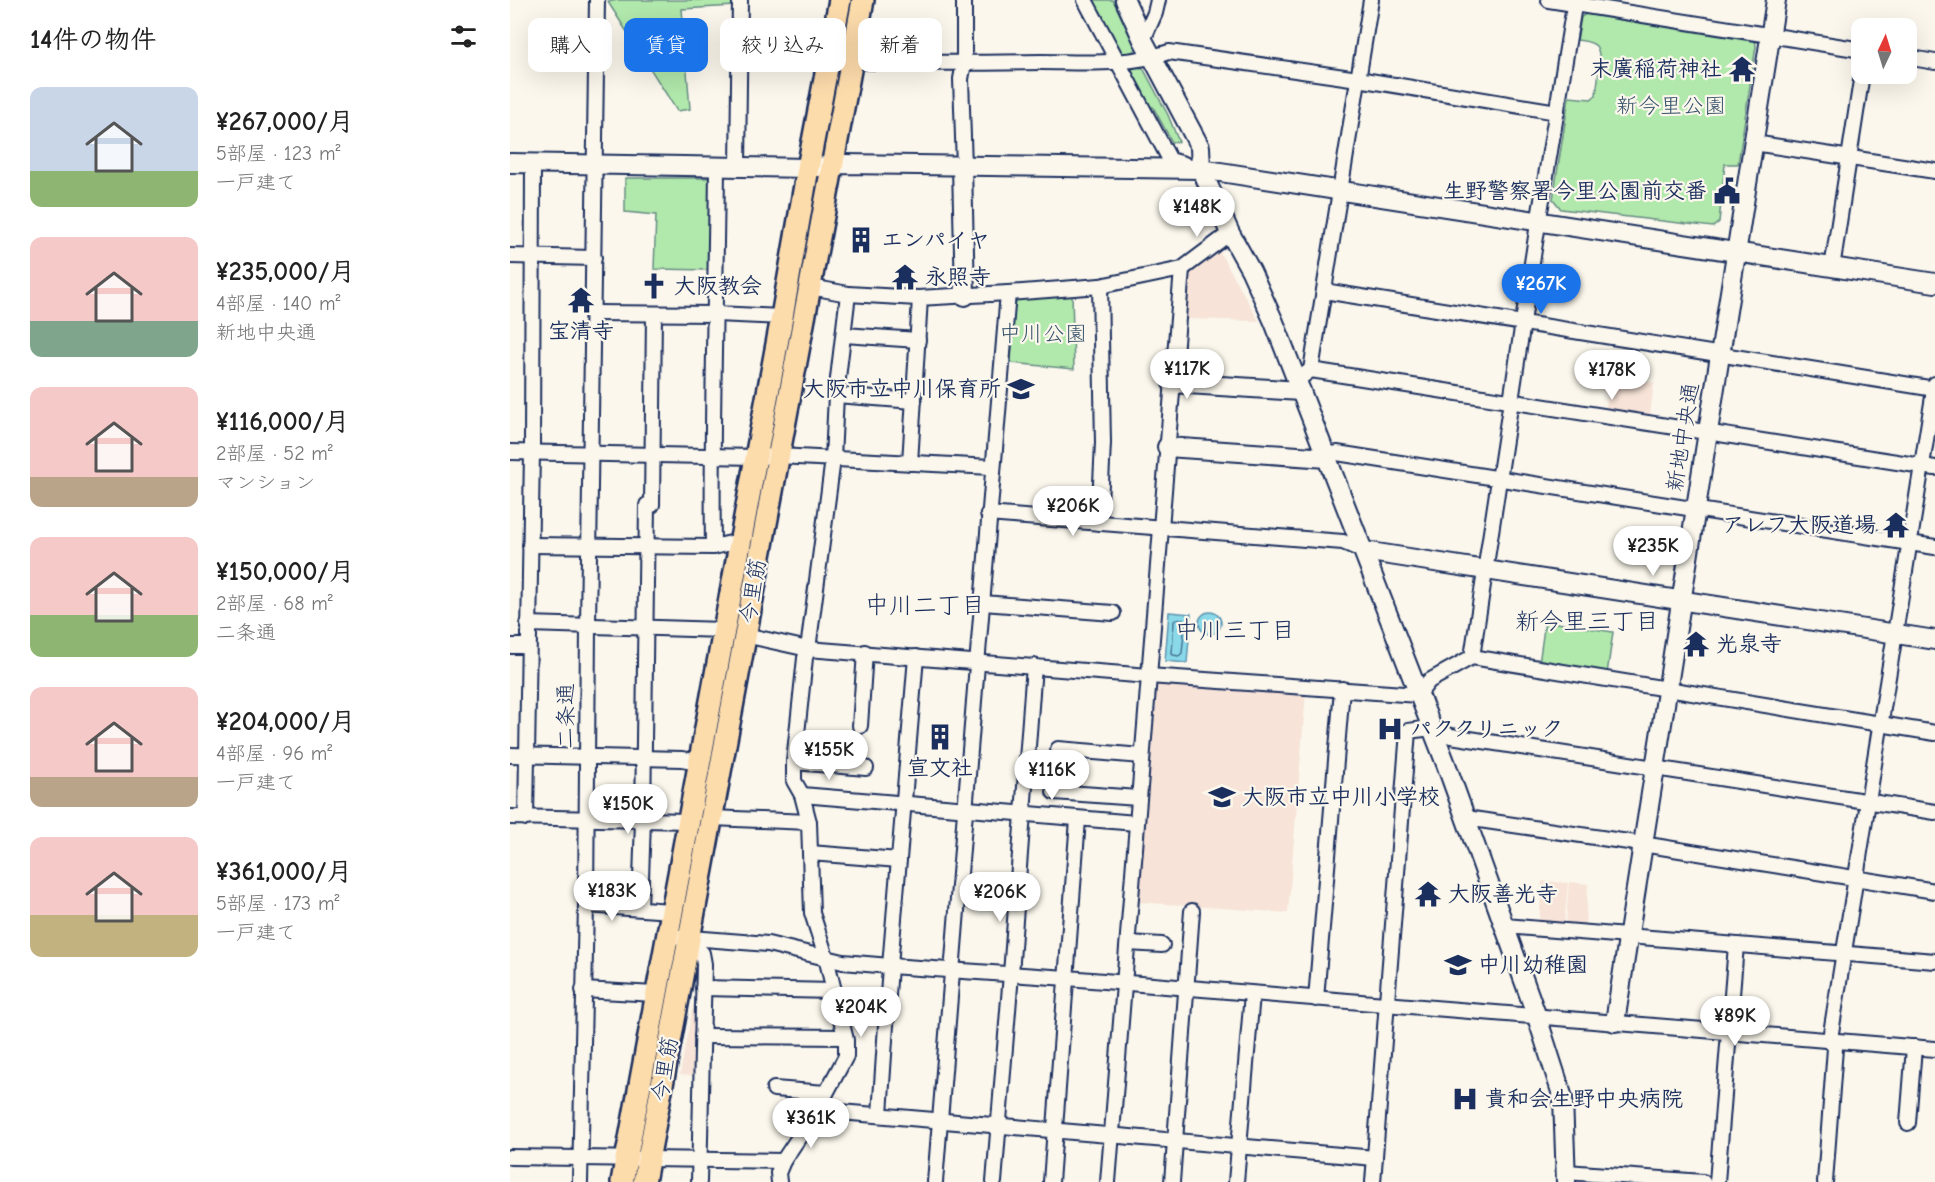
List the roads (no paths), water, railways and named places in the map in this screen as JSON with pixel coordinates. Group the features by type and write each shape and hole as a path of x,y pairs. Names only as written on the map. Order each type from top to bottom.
{"main road":[{"name":"今里筋","path":"622,1182 671,911 679,820 699,762 840,0"},
{"name":"今里筋","path":"644,1182 863,0"}],"street":[{"name":"二条通","path":"580,1182 586,905 597,0"},
{"path":"738,167 740,0"},
{"path":"964,0 964,63 961,79 965,296"},
{"path":"1085,0 1170,160 1201,169 1935,283"},
{"path":"1125,0 1152,57 1200,147 1201,169 1303,380 1327,457 1466,818 1537,1017 1563,1098 1566,1177 1703,1182"},
{"path":"1143,39 1155,13 1158,0"},
{"path":"1303,380 1324,291 1371,0"},
{"path":"1549,0 1575,2 1851,48"},
{"name":"新地中央通","path":"1615,1022 1776,0"},
{"path":"1472,657 1575,2"},
{"path":"851,61 964,63 1117,61 1152,57 1169,52 1358,79 1557,112"},
{"path":"1917,59 1935,62"},
{"path":"1832,268 1860,84"},
{"path":"1755,143 1935,171"},
{"path":"510,163 808,168 833,165 1201,169"},
{"path":"526,818 532,452 533,163"},
{"path":"713,547 712,456 717,167"},
{"path":"811,287 848,294 921,298 1008,294 1100,286 1182,269 1230,233"},
{"path":"510,256 594,258"},
{"path":"1108,1182 1182,269"},
{"path":"1099,523 1103,443 1100,286"},
{"path":"1324,291 1935,389"},
{"path":"779,1182 778,1173 783,1161 817,1110 846,1056 845,1037 826,957 812,913 809,822 802,795 794,781 794,762 805,658 833,459 836,395 848,294"},
{"path":"935,1182 983,603 988,514 1008,294"},
{"path":"910,463 921,298"},
{"path":"593,313 782,317"},
{"path":"640,908 644,820 646,546 647,505 652,505 654,314"},
{"path":"844,334 918,340"},
{"path":"1172,383 1303,380 1511,400 1928,467"},
{"path":"1825,1182 1835,1048 1830,1039 1909,543 1928,467 1935,384"},
{"path":"836,395 914,401"},
{"path":"1167,447 1327,457 1337,453 1935,547"},
{"path":"510,452 653,456 778,456 992,467"},
{"path":"988,514 1343,542 1364,551 1935,640"},
{"path":"530,545 713,547 740,541"},
{"path":"983,603 1113,613"},
{"path":"528,624 723,630"},
{"path":"745,635 808,649 1418,695"},
{"path":"510,646 528,646"},
{"path":"860,726 865,652"},
{"path":"880,1114 916,657"},
{"path":"1418,695 1429,681 1472,657 1935,733"},
{"path":"994,1182 1034,666"},
{"path":"1316,999 1342,689"},
{"path":"1373,1182 1408,731 1432,728 1451,736 1935,812"},
{"path":"1058,749 1142,756"},
{"path":"510,755 644,758 699,762"},
{"path":"794,762 866,768"},
{"path":"1054,792 1138,798"},
{"path":"802,795 1136,823"},
{"path":"510,818 679,820"},
{"path":"712,818 809,822"},
{"path":"1466,818 1935,891"},
{"path":"1051,1182 1078,819"},
{"path":"810,853 899,860"},
{"path":"586,905 671,911"},
{"path":"1172,1182 1192,911"},
{"path":"1505,926 1935,962"},
{"path":"666,936 768,944 843,962 1067,978 1935,1049"},
{"path":"688,939 702,952 704,964 699,1182"},
{"path":"1128,943 1162,945"},
{"path":"1717,1182 1736,945"},
{"path":"704,988 834,991"},
{"path":"583,990 656,994"},
{"path":"1236,1182 1251,994"},
{"path":"702,1036 845,1037"},
{"path":"1908,1123 1914,1047"},
{"path":"774,1089 826,1093"},
{"path":"817,1110 1375,1158"},
{"path":"510,1157 783,1161"}],"water":[{"path":"1169,612 1191,614 1187,663 1165,661"},
{"path":"1206,612 1214,612 1221,619 1221,627 1214,634 1206,634 1199,627 1199,619"}],"place":[{"name":"末廣稲荷神社","path":"1742,69"},
{"name":"生野警察署今里公園前交番","path":"1727,191"},
{"name":"エンパイヤ","path":"861,240"},
{"name":"永照寺","path":"905,277"},
{"name":"大阪教会","path":"654,286"},
{"name":"宝清寺","path":"581,300"},
{"name":"大阪市立中川保育所","path":"1021,389"},
{"name":"アレフ大阪道場","path":"1896,525"},
{"name":"光泉寺","path":"1696,644"},
{"name":"パククリニック","path":"1390,729"},
{"name":"宣文社","path":"940,737"},
{"name":"大阪市立中川小学校","path":"1222,797"},
{"name":"大阪善光寺","path":"1428,894"},
{"name":"中川幼稚園","path":"1458,965"},
{"name":"貴和会生野中央病院","path":"1465,1099"}],"district":[{"name":"中川二丁目","path":"925,605"},
{"name":"新今里三丁目","path":"1587,621"},
{"name":"中川三丁目","path":"1235,630"}],"park label":[{"name":"新今里公園","path":"1671,106"},
{"name":"中川公園","path":"1043,334"}]}
